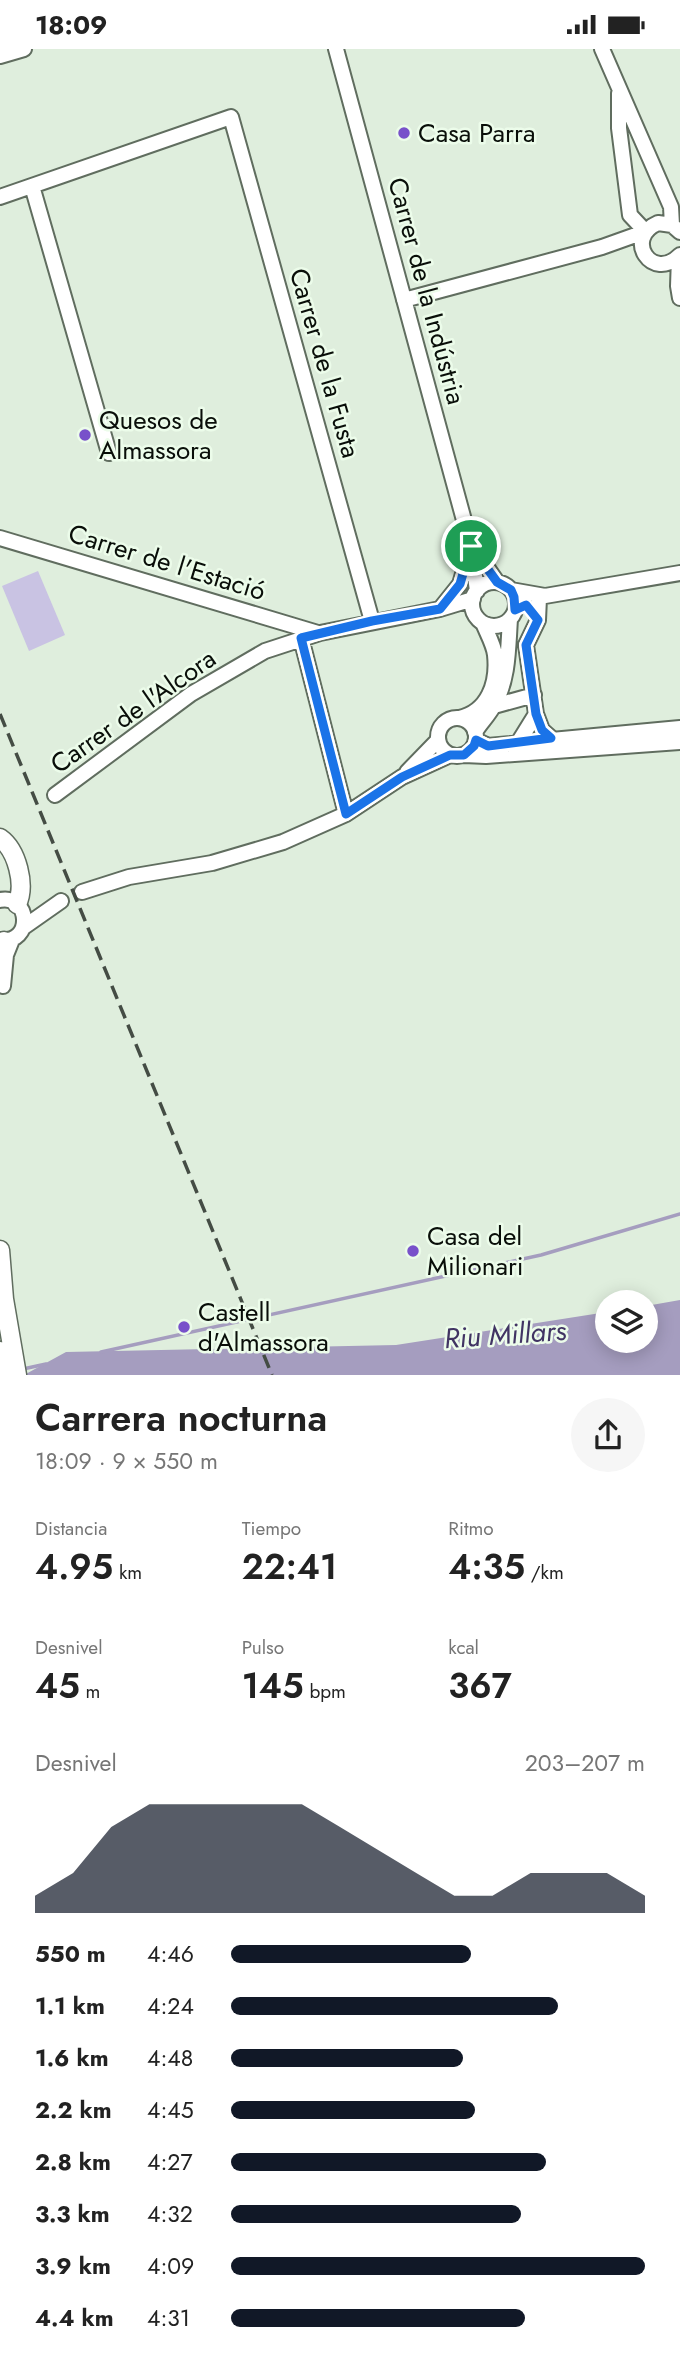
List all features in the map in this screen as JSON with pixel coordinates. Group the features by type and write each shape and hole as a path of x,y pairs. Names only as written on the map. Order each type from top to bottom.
{"main road":[{"path":"0,838 5,841 18,866 21,895 13,904"},
{"path":"0,1249 2,1294 17,1375"},
{"path":"0,1351 4,1375"}],"street":[{"path":"0,56 24,49"},
{"name":"Carrer de la Indústria","path":"336,49 471,546 475,595 472,609 480,620"},
{"path":"404,300 602,247 645,231 658,223 676,227 671,207 602,49"},
{"path":"620,85 619,128 630,215 645,231"},
{"name":"Carrer de la Fusta","path":"32,186 231,117 372,621"},
{"path":"0,197 32,186 109,453"},
{"path":"645,231 641,240 648,260 660,265 670,264 680,256"},
{"path":"602,247 642,249"},
{"path":"679,292 680,256"},
{"path":"660,265 679,292"},
{"name":"Carrer de l'Estació","path":"0,538 320,633"},
{"path":"440,609 460,584 471,546"},
{"name":"Carrer de la Indústria","path":"471,546 497,582"},
{"path":"480,620 497,626 527,606 680,573"},
{"path":"497,582 511,590 538,620 526,645 536,714 542,730 551,738"},
{"name":"Carrer de l'Alcora","path":"55,795 191,694 265,651 320,633 440,609 475,595 487,583 497,582"},
{"path":"511,590 514,597 527,606"},
{"path":"82,892 129,877 212,863 284,842 346,814 402,777 474,746 476,736 494,706 506,673 508,641 527,606"},
{"name":"Carrer de l'Alcora","path":"440,609 480,620"},
{"path":"480,620 495,653 494,682 485,702 473,715 443,723 438,734 442,749 457,755 486,756 680,741"},
{"path":"301,638 346,814"},
{"path":"508,641 526,645"},
{"path":"494,706 534,695"},
{"path":"518,743 536,714"},
{"path":"459,718 469,722 476,736 488,746 551,738 680,729"},
{"path":"402,777 438,740"},
{"path":"4,986 4,942 57,903 13,904"},
{"path":"13,904 25,916 24,927"}],"shaded area":[{"path":"38,571 65,635 29,651 2,586"}],"water":[{"name":"Riu Millars","path":"680,1300 680,1375 24,1375 66,1352 396,1345 595,1314 595,1353 658,1353 658,1304"}],"waterway":[{"path":"101,1352 541,1255 680,1214"},
{"path":"23,1369 46,1364"}],"railway":[{"path":"0,714 272,1375"}],"place":[{"name":"Casa Parra","path":"404,133"},
{"name":"Quesos de Almassora","path":"85,435"},
{"name":"Casa del Milionari","path":"413,1251"},
{"name":"Castell d'Almassora","path":"184,1327"}],"route":[{"path":"471,546 497,582 511,590 516,603 515,610 526,605 538,620 526,645 536,714 542,730 551,738 488,746 476,740 470,751 464,755 450,755 402,777 346,814 301,638 372,621 440,609 460,584 471,546"}]}
